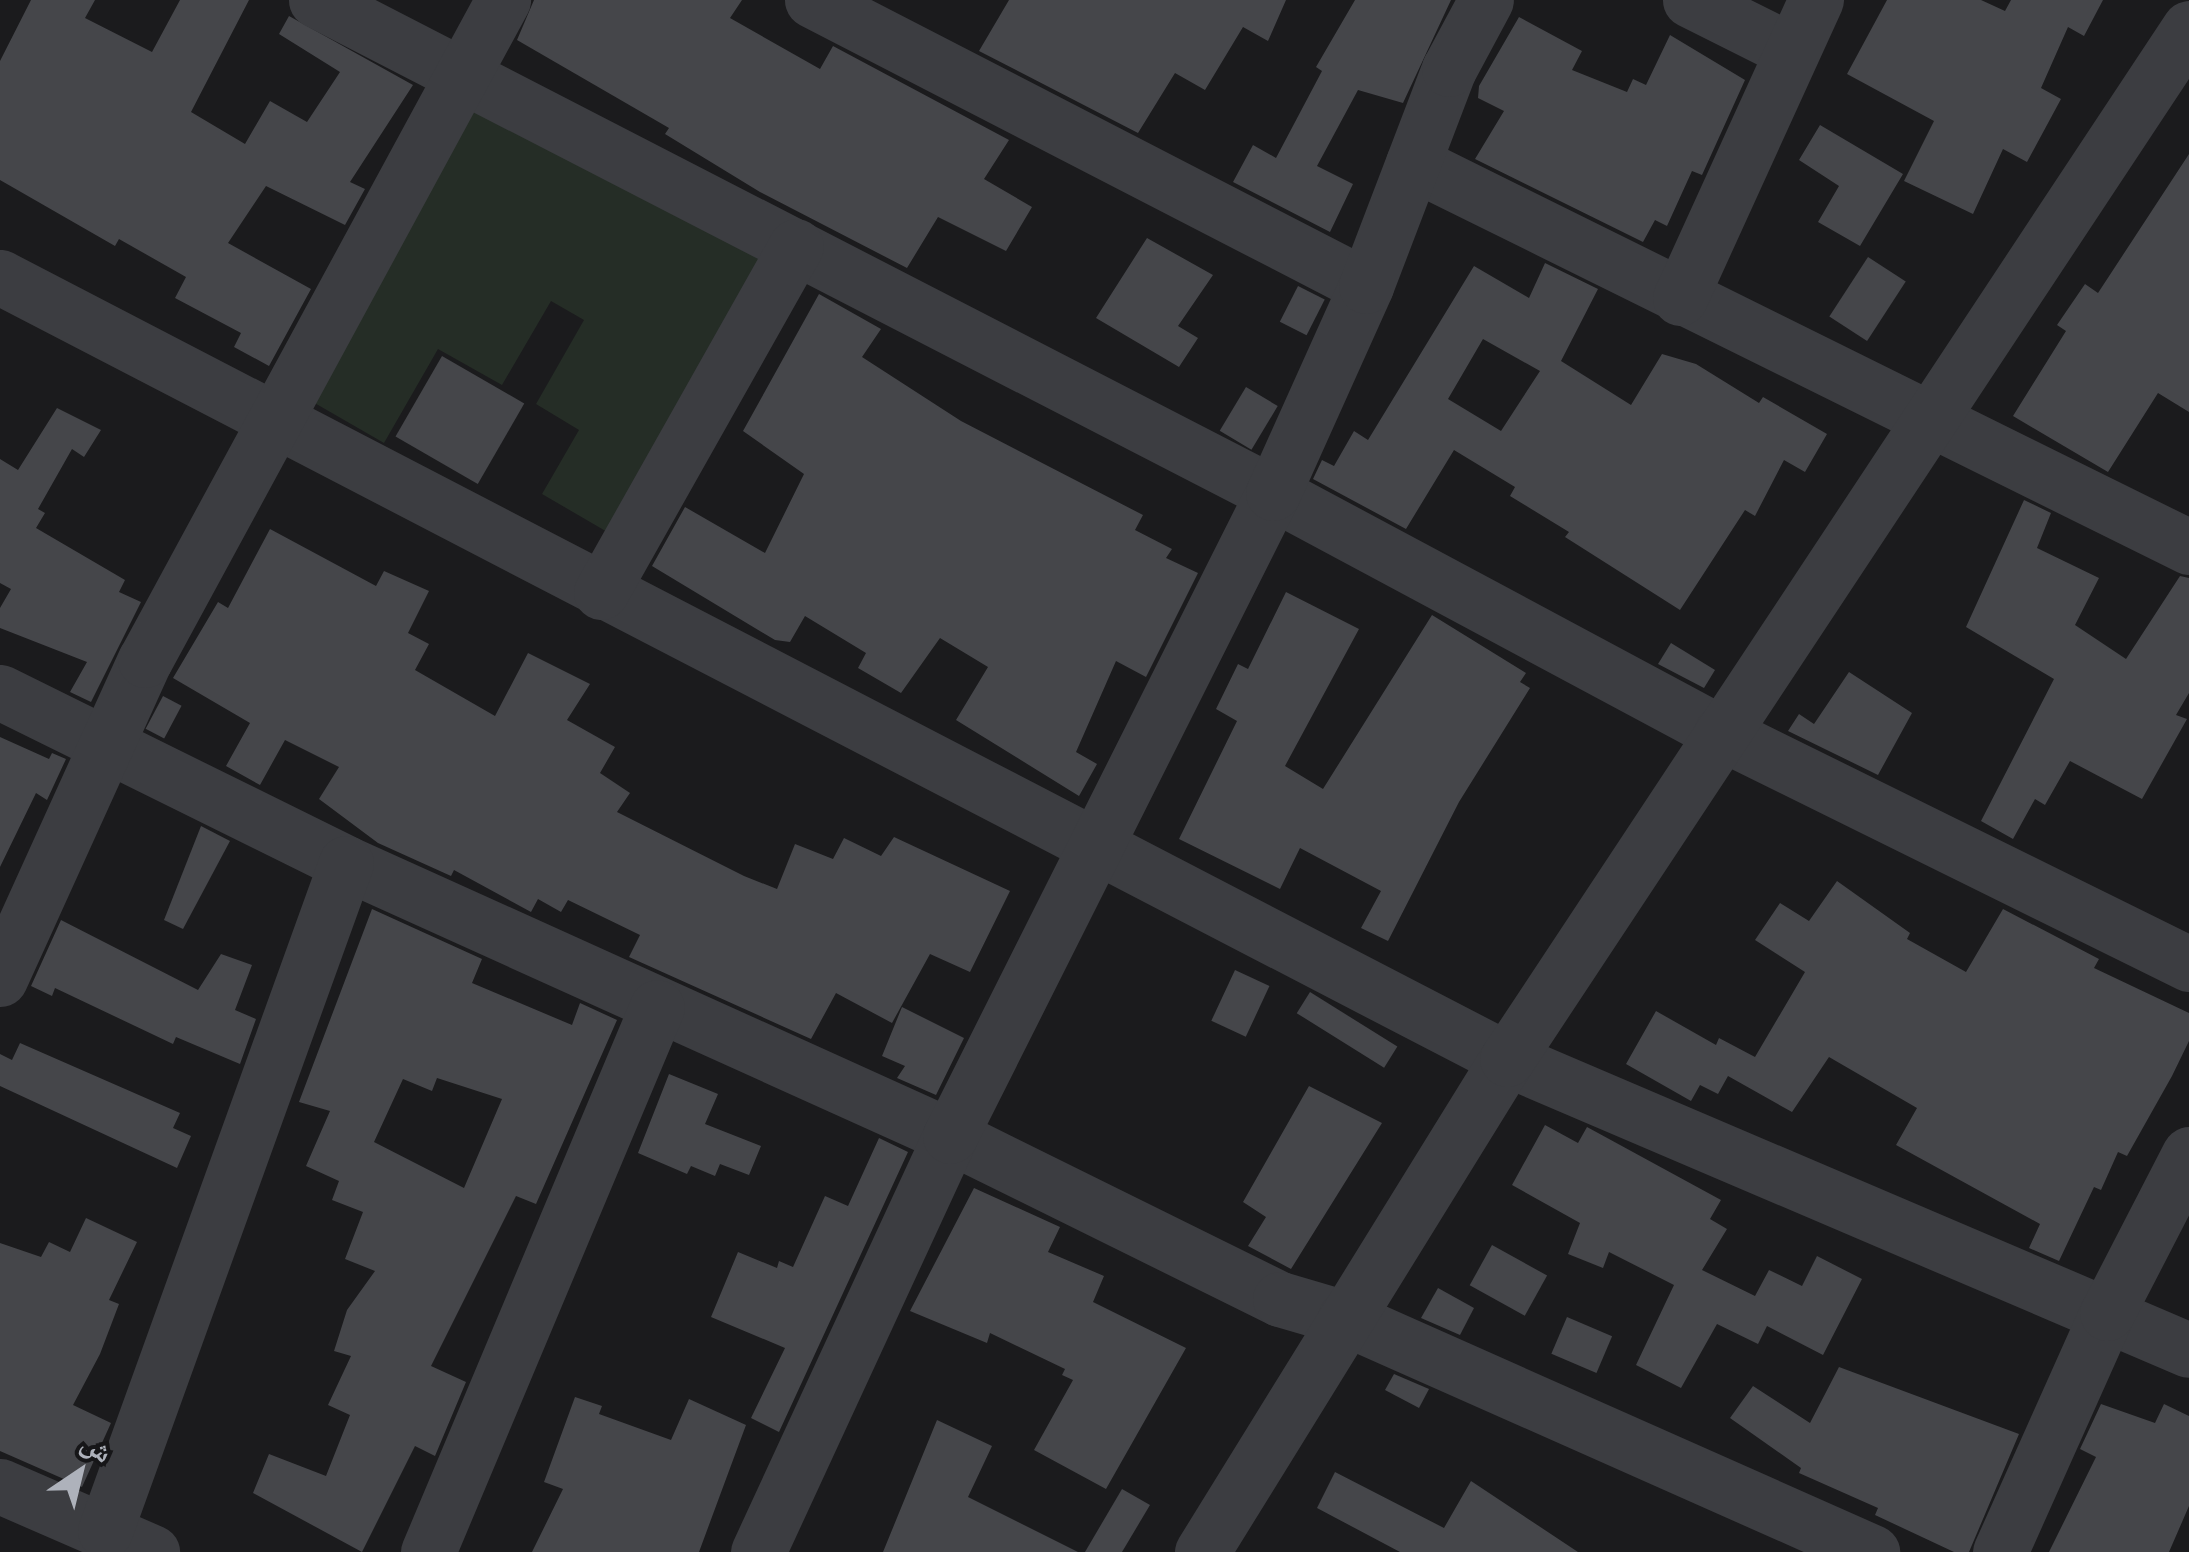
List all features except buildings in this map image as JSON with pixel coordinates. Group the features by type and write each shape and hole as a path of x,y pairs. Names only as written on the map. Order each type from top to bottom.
{"street":[{"path":"316,0 1273,492 1722,733 2189,964"},
{"path":"0,980 103,744 270,418 503,0"},
{"path":"812,0 1366,286"},
{"path":"758,1552 950,1136 1273,492 1366,286 1413,163 1486,0"},
{"path":"1690,0 1792,51"},
{"path":"1680,298 1816,0"},
{"path":"1202,1552 1507,1060 1926,420 2189,28"},
{"path":"1413,163 2189,547"},
{"path":"601,592 796,246"},
{"path":"0,277 1507,1060 2189,1350"},
{"path":"0,692 346,863 657,1007 950,1136 1280,1299 1344,1318 1872,1552"},
{"path":"0,1486 129,1541 346,863"},
{"path":"428,1552 657,1007"},
{"path":"2000,1552 2107,1312 2189,1154"}],"shaded area":[{"path":"474,91 766,261 609,533 542,494 579,430 536,404 584,320 551,301 502,385 438,349 384,443 299,394"}]}
